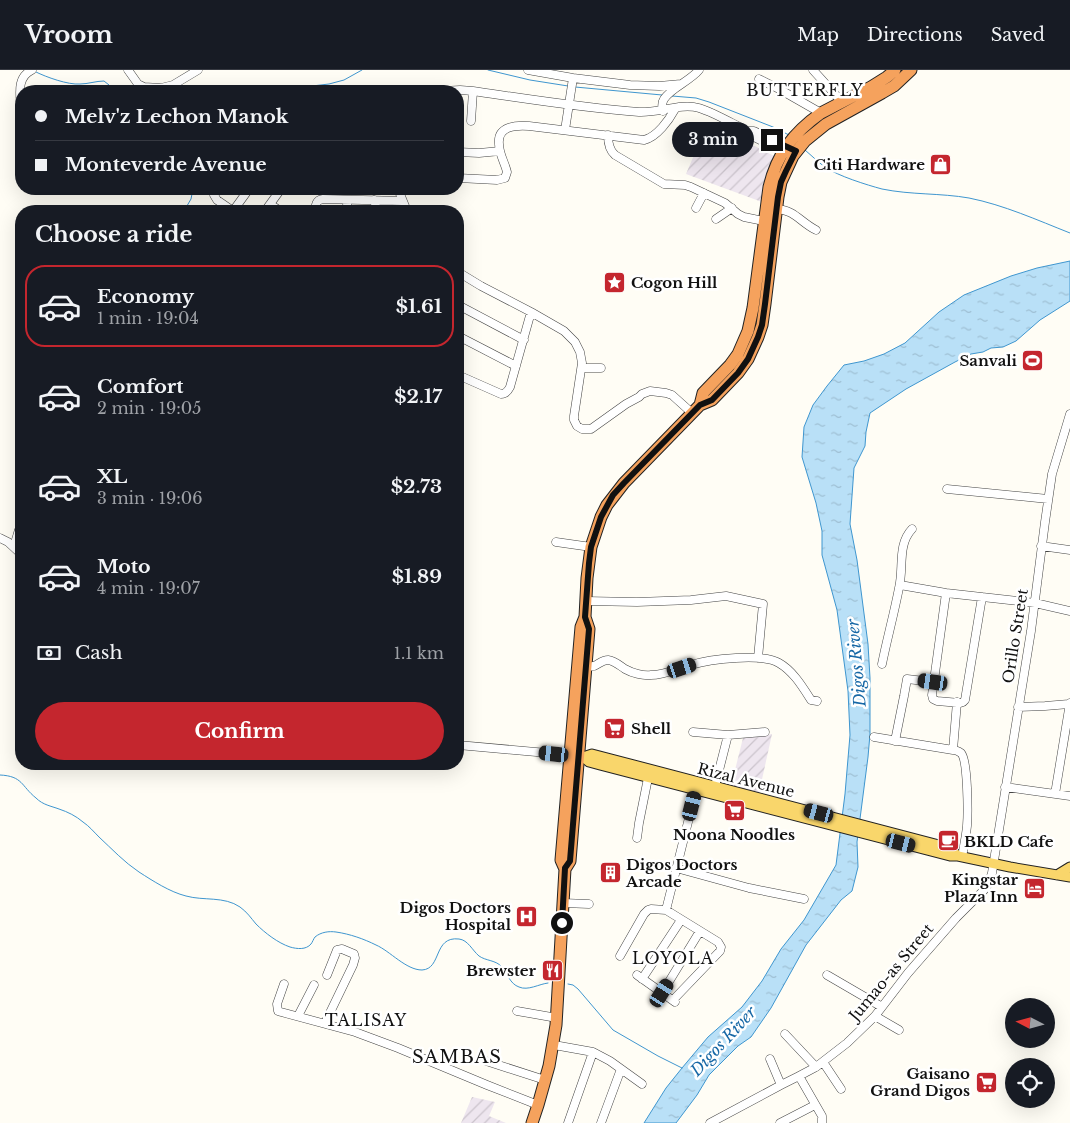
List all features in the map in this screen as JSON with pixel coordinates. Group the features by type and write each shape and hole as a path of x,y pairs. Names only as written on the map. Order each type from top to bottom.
{"highway":[{"path":"532,1123 554,1045 565,868 570,861 577,756 582,666 581,627 585,617 591,547 601,517 613,495 624,483 700,405 712,400 729,383 748,359 762,325 781,182 790,151 799,130 821,113 877,83 895,70"},
{"path":"700,405 704,393 738,354 748,331 753,308 770,181 778,161 826,124 894,86 910,70"}],"main road":[{"name":"Rizal Avenue","path":"577,756 592,754 697,786 869,830 950,856 960,856 1070,877"},
{"name":"Rizal Avenue","path":"577,756 589,762 648,778 697,786 715,786 834,822"},
{"path":"1057,875 1070,867"}],"street":[{"path":"21,85 25,73 32,70"},
{"path":"128,70 140,85"},
{"path":"172,85 198,70"},
{"path":"528,70 630,85 659,86 681,84"},
{"path":"663,110 664,98 689,80 699,70"},
{"path":"812,70 842,102"},
{"path":"565,130 573,78"},
{"path":"759,80 821,113"},
{"path":"464,90 473,90 569,105 639,112 698,108 748,131 754,131 790,151"},
{"path":"471,121 473,90"},
{"path":"464,178 497,180 505,178 507,172 500,151 499,139 506,128 512,126 529,126 648,139 666,122 674,109"},
{"path":"608,135 609,146 615,155 664,184 685,185 717,198 744,217 764,221"},
{"path":"464,152 487,153 500,151"},
{"path":"696,208 704,193"},
{"path":"214,195 215,198 225,205"},
{"path":"270,204 277,195"},
{"path":"400,195 404,205"},
{"path":"316,205 320,200 402,201"},
{"path":"346,200 347,205"},
{"path":"374,200 375,205"},
{"path":"716,219 732,208"},
{"path":"776,209 794,214 816,230"},
{"path":"464,276 564,331 572,338 582,357 574,416 575,423 579,428 591,429 626,404 650,391 672,395 692,413"},
{"path":"464,308 524,340"},
{"path":"464,378 498,393 503,394 509,390 531,312"},
{"path":"464,339 516,366"},
{"path":"582,368 602,368"},
{"name":"Orillo Street","path":"993,863 1035,603 1052,474 1070,414"},
{"path":"948,489 1048,498"},
{"path":"882,664 900,585 904,544 907,535 912,529"},
{"path":"0,538 13,546 15,543"},
{"path":"556,542 591,547"},
{"path":"1041,546 1070,550"},
{"path":"900,585 946,593 1035,603 1070,610"},
{"path":"946,593 933,682 932,696 934,700 956,702 963,702 965,700 982,597"},
{"path":"586,601 637,602 726,596 763,604 758,658"},
{"path":"582,666 592,666 608,660 626,670 650,676 692,664 711,661 733,658 767,658 785,666 794,675 811,700 817,701"},
{"path":"895,741 907,679 933,682"},
{"path":"953,750 956,702"},
{"path":"1018,707 1070,703 1055,794"},
{"path":"693,732 728,735 765,732"},
{"path":"715,786 728,735"},
{"path":"874,737 959,751 962,754 966,771 967,825 960,856"},
{"path":"464,746 577,756"},
{"path":"637,838 638,824 648,778"},
{"path":"666,910 697,786"},
{"path":"1005,787 1070,796"},
{"name":"Jumao-as Street","path":"710,1123 799,1076 819,1064 848,1042 875,1016 914,966 956,918 985,889 991,877 993,863"},
{"path":"676,868 749,888 804,899"},
{"path":"563,903 589,904"},
{"path":"620,956 645,913 648,910 654,909 666,910 719,943 720,950 674,1002 640,977 681,920"},
{"path":"662,993 700,931"},
{"path":"325,1023 356,958 354,954 342,949 337,950 327,975"},
{"path":"827,975 882,1007"},
{"path":"284,984 277,1004 280,1012 325,1023 379,1040 538,1105"},
{"path":"298,1016 314,985"},
{"path":"517,1011 557,1018"},
{"path":"875,1016 899,1030"},
{"path":"785,1034 819,1064 842,1089"},
{"path":"554,1045 594,1052 642,1084"},
{"path":"568,1123 594,1052"},
{"path":"770,1059 781,1085"},
{"path":"486,1061 545,1080"},
{"path":"601,1123 621,1069"},
{"path":"799,1076 822,1116 822,1123"},
{"path":"780,1123 815,1104"}],"shaded area":[{"path":"708,122 778,158 765,203 686,174"},
{"path":"772,734 759,793 731,786 743,738"},
{"path":"472,1097 495,1102 489,1116 506,1123 461,1123"}],"water":[{"name":"Digos River","path":"1070,261 1070,301 1040,320 1016,341 1003,347 991,348 983,352 971,354 906,389 870,413 865,446 854,468 850,524 857,560 868,644 870,678 870,734 857,842 858,867 852,891 841,900 806,945 771,1008 751,1037 738,1046 709,1075 676,1123 644,1123 666,1088 682,1068 708,1037 742,1007 762,981 781,949 804,920 836,865 850,735 848,691 837,610 822,555 822,531 816,503 802,457 804,427 813,405 844,365 884,354 905,343 939,312 964,295 1011,276"}],"waterway":[{"path":"320,85 344,80 362,70"},
{"path":"488,70 530,80 568,86"},
{"path":"36,72 69,83 83,84 104,81 109,85"},
{"path":"575,87 662,95"},
{"path":"672,96 696,98 709,102 789,135"},
{"path":"805,150 822,165 831,170 869,185 893,191 958,196 982,201 1020,213 1070,233"},
{"path":"188,205 192,195"},
{"path":"0,775 13,777 21,782 41,802 66,811 78,818 113,851 139,872 174,892 186,896 221,900 234,904 245,911 268,934 290,947 298,949 307,947 315,937 322,933 341,933 371,943 404,964 422,970 433,964 445,942 451,939 459,939 467,943 479,956 500,965 516,986 526,988 548,983"},
{"name":"Digos River","path":"568,984 578,989 613,1030 682,1068"}],"place":[{"name":"Citi Hardware","path":"941,164"},
{"name":"Cogon Hill","path":"615,282"},
{"name":"Sanvali","path":"1033,360"},
{"name":"Shell","path":"615,728"},
{"name":"Noona Noodles","path":"734,811"},
{"name":"BKLD Cafe","path":"948,841"},
{"name":"Digos Doctors Arcade","path":"610,873"},
{"name":"Kingstar Plaza Inn","path":"1034,888"},
{"name":"Digos Doctors Hospital","path":"527,916"},
{"name":"Brewster","path":"552,970"},
{"name":"Gaisano Grand Digos","path":"986,1082"}],"district":[{"name":"BUTTERFLY","path":"805,90"},
{"name":"LOYOLA","path":"673,958"},
{"name":"TALISAY","path":"366,1020"},
{"name":"SAMBAS","path":"457,1057"}],"route":[{"path":"562,923 565,868 570,861 589,629 585,617 591,547 601,517 613,495 700,405 712,400 724,388 738,373 754,347 762,325 781,182 796,151 772,140"}]}
